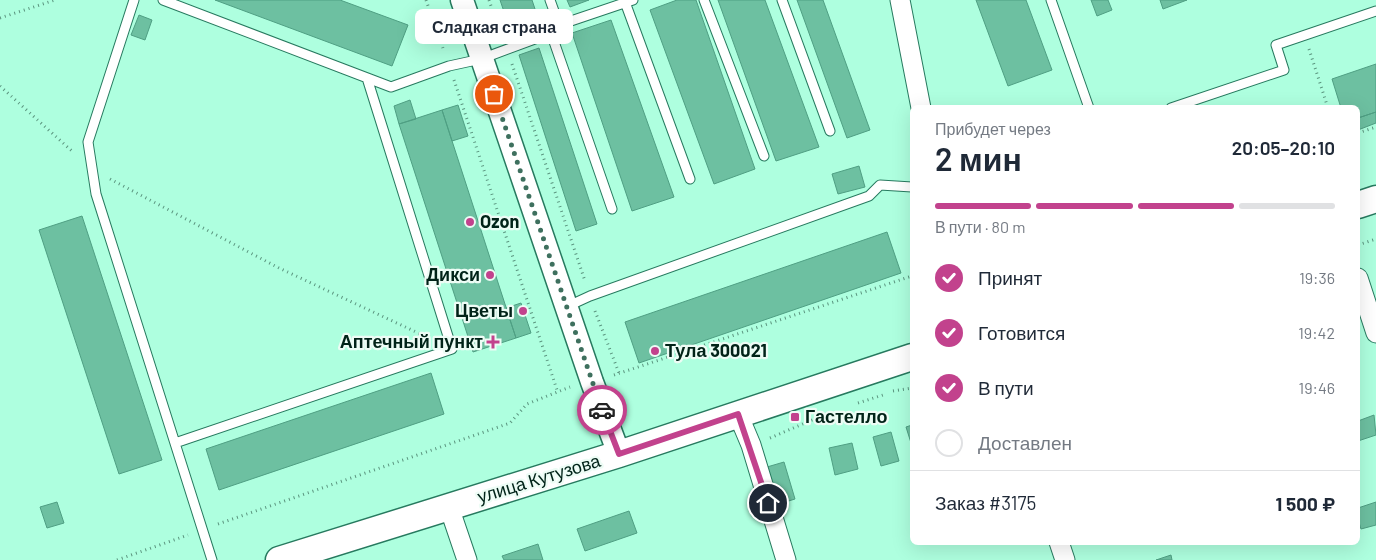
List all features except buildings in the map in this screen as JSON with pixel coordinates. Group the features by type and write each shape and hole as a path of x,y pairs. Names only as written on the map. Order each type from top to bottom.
{"main road":[{"path":"1360,204 1376,199"},
{"name":"улица Кутузова","path":"279,560 619,454 910,357"}],"street":[{"path":"462,0 566,307 619,454"},
{"path":"900,0 920,105"},
{"path":"1360,284 1376,332"},
{"path":"738,414 751,446 786,560"},
{"path":"449,507 467,560"},
{"path":"1060,545 1065,560"}],"lane":[{"path":"134,0 88,142 96,194 212,560"},
{"path":"163,0 391,87 449,66 482,59 551,33 560,26 629,1 690,179"},
{"path":"550,0 560,26"},
{"path":"704,0 764,156"},
{"path":"782,0 830,131"},
{"path":"1051,0 1088,105"},
{"path":"1180,105 1284,70 1276,45 1376,11"},
{"path":"551,33 612,209"},
{"path":"175,443 452,349 367,78"},
{"path":"566,307 590,296 869,196 880,186 910,187"}],"path":[{"path":"0,18 55,0"},
{"path":"426,0 557,390"},
{"path":"489,0 590,296 619,373"},
{"path":"1305,35 1327,105"},
{"path":"0,86 92,169 279,268 452,349"},
{"path":"1360,133 1376,127"},
{"path":"1360,244 1376,239"},
{"path":"117,560 510,423 527,404 557,390 592,382 910,277"},
{"path":"856,404 890,392 910,388"},
{"path":"751,446 830,412"}],"way so far":[{"path":"494,94 602,410"}],"place":[{"name":"Сладкая страна","path":"494,94"},
{"name":"Ozon","path":"470,222"},
{"name":"Дикси","path":"490,275"},
{"name":"Цветы","path":"523,311"},
{"name":"Аптечный пункт","path":"493,342"},
{"name":"Тула 300021","path":"655,351"},
{"name":"Гастелло","path":"795,417"}],"route":[{"path":"602,410 619,454 738,414 751,446 768,503"}]}
